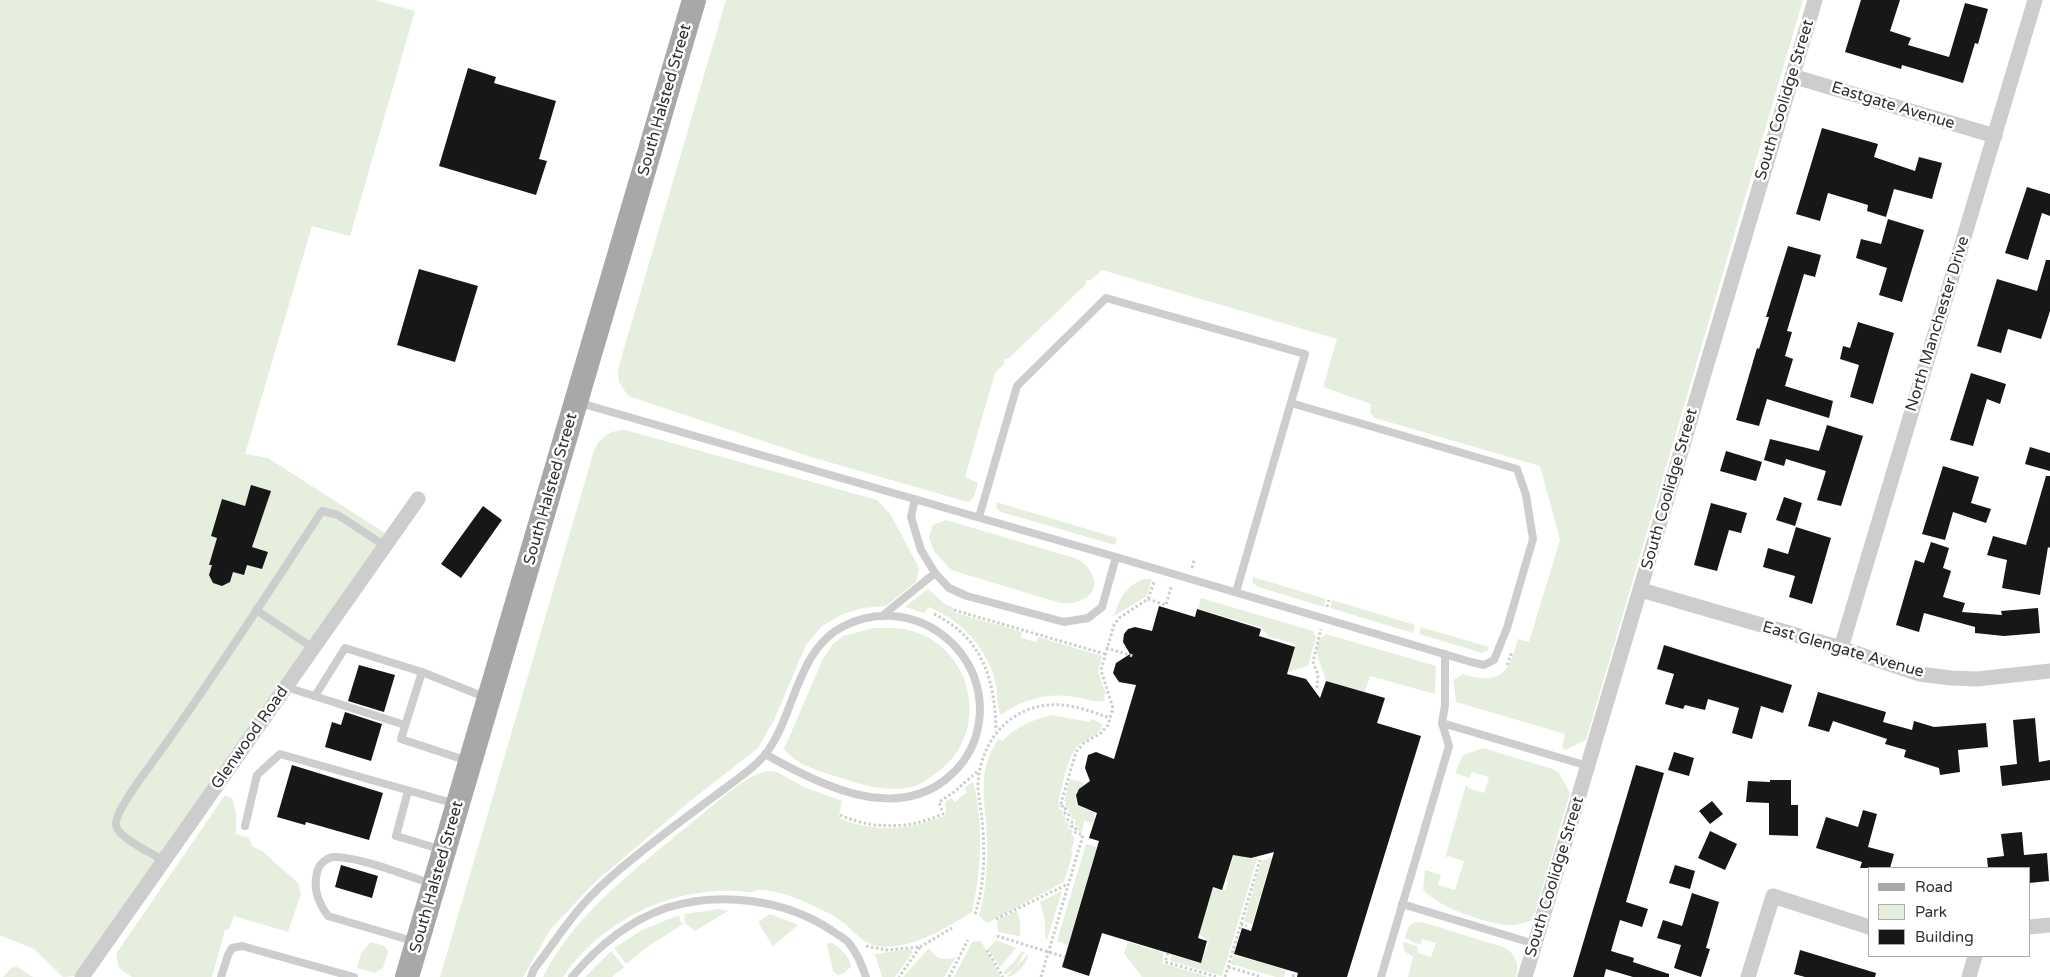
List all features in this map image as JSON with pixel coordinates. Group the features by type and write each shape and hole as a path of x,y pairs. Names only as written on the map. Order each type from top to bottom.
{"main road":[{"name":"South Halsted Street","path":"407,977 694,0"}],"street":[{"name":"South Coolidge Street","path":"1525,977 1815,0"},
{"name":"North Manchester Drive","path":"1841,648 2035,0"},
{"name":"Eastgate Avenue","path":"1792,76 1995,136"},
{"name":"Glenwood Road","path":"84,976 163,860 418,499"},
{"name":"East Glengate Avenue","path":"1641,590 1841,648 1919,674 1977,679 2050,671"},
{"path":"1748,977 1773,896 1868,927"},
{"path":"2030,927 2050,926"},
{"path":"1969,977 1975,957"}],"lane":[{"path":"979,518 1017,386 1106,298 1305,354 1236,592"},
{"path":"576,402 1484,665 1494,660 1500,649 1533,539 1526,495 1517,469 1291,403"},
{"path":"915,499 910,517 914,533 935,573 949,588 968,596 1064,622 1088,618 1102,607 1116,557"},
{"path":"163,860 125,837 117,830 115,822 127,798 322,511 338,515 385,546"},
{"path":"882,616 935,573"},
{"path":"256,610 313,648"},
{"path":"531,977 534,969 588,898 641,852 748,771 765,754 778,735 804,673 824,641 833,632 846,625 882,616 906,620 933,628 949,639 970,664 976,681 980,703 980,722 971,750 961,764 934,788 909,797 876,798 838,789 802,775 765,754"},
{"path":"315,696 345,648 422,672 489,698"},
{"path":"1381,977 1450,746 1442,723 1445,705 1445,654"},
{"path":"422,672 401,739 471,762"},
{"path":"286,687 405,725"},
{"path":"1442,723 1588,766"},
{"path":"245,826 257,775 280,754 458,805"},
{"path":"408,791 396,836 444,850"},
{"path":"417,942 328,916 321,906 314,883 318,868 326,860 334,856 434,884"},
{"path":"572,977 584,962 613,937 632,924 666,908 720,899 757,902 798,913 823,925 848,942 860,960 866,977"},
{"path":"1402,904 1535,944"},
{"path":"221,977 232,948 242,946 351,977"}],"path":[{"path":"1192,569 1194,560"},
{"path":"1041,977 1083,835 1074,832 1076,828 1071,826 1072,822 1068,820 1069,815 1065,814 1066,809 1062,808 1063,803 1060,803 1076,752 1107,728 1113,708 1101,676 1106,648 1116,621 1148,599 1153,582 1171,587 1166,605 1148,599"},
{"path":"1327,607 1329,600"},
{"path":"954,610 1105,654"},
{"path":"1317,688 1318,675 1312,662 1320,631"},
{"path":"1106,648 1133,656"},
{"path":"975,914 982,877 984,841 978,787 979,770 984,753 996,731 1018,714 1044,705 1061,705 1110,718"},
{"path":"840,816 868,824 890,826 912,824 934,818 943,814 939,802 954,792 979,770"},
{"path":"1225,977 1260,860"},
{"path":"996,919 1069,883"},
{"path":"1241,924 1247,926"},
{"path":"899,977 920,947 952,928"},
{"path":"997,936 1065,957"},
{"path":"949,977 968,940"},
{"path":"863,944 886,950 920,947"},
{"path":"987,950 1003,977"},
{"path":"1168,953 1166,962 1217,977"},
{"path":"1228,967 1262,977"},
{"path":"1293,977 1294,972"}],"green space":[{"path":"0,0 375,0 415,11 350,236 312,226 245,454 268,458 385,533 75,976 63,977 34,949 0,935"},
{"path":"726,0 1803,0 1586,740 1565,750 1562,747 1565,734 1456,702 1453,680 1463,674 1486,678 1501,674 1511,660 1518,639 1529,642 1560,540 1540,466 1375,418 1370,413 1371,404 1323,387 1337,339 1102,270 1091,280 1086,280 1086,284 1009,358 1004,360 1004,364 995,373 965,477 978,483 974,497 968,502 811,457 628,396 619,382 618,369"},
{"path":"619,430 625,430 877,500 891,515 919,568 916,582 886,606 863,608 843,614 822,626 806,645 774,720 758,748 689,802 593,884 550,930 523,977 440,977 593,454 604,436"},
{"path":"996,502 1117,538 1115,545 1001,512 997,509"},
{"path":"946,520 1078,559 1087,567 1092,575 1093,590 1089,596 1082,600 1072,603 1060,603 951,570 934,551 929,537 933,525"},
{"path":"1253,577 1326,599 1324,607 1258,587 1253,583"},
{"path":"1144,579 1152,579 1147,596 1114,616 1124,593 1132,585"},
{"path":"928,589 945,604 954,608 953,612 1022,632 1021,638 1036,642 1038,637 1102,656 1098,672 1106,694 1104,695 1105,701 1064,696 1035,698 1017,705 1001,715 992,671 987,659 972,638 952,620 929,607 924,613 905,607"},
{"path":"1201,598 1313,631 1316,637 1308,666 1288,672 1296,644 1269,637 1261,627 1198,609"},
{"path":"1332,600 1415,625 1413,633 1330,608"},
{"path":"1421,627 1489,647 1488,650 1482,653 1419,634"},
{"path":"874,628 902,629 916,632 929,638 946,651 958,667 966,685 970,704 968,724 962,743 951,760 935,774 915,786 887,789 859,784 802,764 784,749 823,659 832,645 843,636"},
{"path":"1326,634 1436,666 1435,694 1370,676 1365,692 1326,681 1317,650 1320,639"},
{"path":"1052,715 1089,722 1092,719 1102,724 1099,732 1080,744 1073,752 1063,782 1058,804 1060,805 1059,809 1063,811 1062,816 1066,817 1065,822 1069,823 1068,828 1073,830 1071,834 1075,838 1064,882 987,923 979,916 987,868 984,775 987,763 999,739 1002,741 1025,724"},
{"path":"1483,748 1553,769 1559,773 1570,793 1533,920 1520,924 1497,923 1461,913 1438,902 1423,889 1425,870 1441,875 1438,885 1455,890 1464,861 1448,856 1445,858 1466,785 1468,788 1484,793 1489,777 1472,772 1469,778 1455,773 1463,755"},
{"path":"767,771 777,772 804,787 842,801 839,815 841,819 881,828 907,827 946,815 945,802 951,798 955,802 967,792 964,788 973,782 979,813 980,847 978,881 972,912 927,937 915,942 889,947 872,945 828,913 782,894 767,890 696,893 645,909 621,922 599,937 563,977 543,977 573,931 591,910 631,872 729,792 748,779"},
{"path":"1070,779 1083,782 1084,785 1076,792 1076,805 1095,813 1093,823 1084,821 1082,832 1077,831 1079,826 1074,825 1076,820 1071,819 1072,814 1068,812 1069,808 1065,806 1066,802 1064,801"},
{"path":"225,795 232,798 236,812 236,834 249,838 252,846 262,851 298,883 301,894 288,932 234,916 229,929 225,930 212,977 132,977 119,968 116,954"},
{"path":"1086,844 1097,847 1068,945 1057,941"},
{"path":"1236,848 1245,857 1254,858 1258,856 1222,976 1170,961 1171,955 1201,963 1209,941 1199,934 1213,888 1225,891 1228,882 1226,881"},
{"path":"1272,857 1252,924 1244,922 1261,861"},
{"path":"1062,891 1047,940 1045,939 1045,922 1040,902"},
{"path":"720,909 728,911 695,931 685,923 684,914"},
{"path":"1017,911 1020,922 1020,936 998,932 997,920"},
{"path":"770,914 798,925 773,946 759,924 759,921"},
{"path":"679,915 681,923 685,923 647,947 626,964 614,948 642,930"},
{"path":"1422,922 1506,948 1516,961 1518,969 1516,977 1408,977 1413,957 1404,951 1403,942 1417,946 1418,953 1431,957 1436,943 1422,939 1420,945 1405,938 1412,924"},
{"path":"996,940 1016,948 1000,967 988,949"},
{"path":"981,941 1001,977 954,977 972,942"},
{"path":"371,942 384,946 388,951 383,968 374,973 357,968 361,953"},
{"path":"1128,942 1164,953 1162,963 1208,977 1142,977 1124,953"},
{"path":"828,943 838,947 849,959 851,967 844,973 838,975 833,971 827,946"},
{"path":"929,948 934,955 940,958 956,957 944,977 903,977"},
{"path":"910,949 913,952 895,977 882,977 875,954"},
{"path":"611,951 624,967 612,977 585,977"},
{"path":"1021,952 1025,952 1016,967 1028,954 1026,961 1018,972 1007,977 1013,970 1005,975 1003,972"},
{"path":"1234,955 1286,970 1284,977 1276,977 1231,964"},
{"path":"16,966 33,977 3,977 11,968"}],"building":[{"path":"1861,0 1900,0 1890,31 1911,38 1908,45 1949,57 1965,3 1988,9 1978,44 1975,43 1963,83 1902,65 1901,69 1845,52"},
{"path":"468,68 496,77 494,83 556,101 539,159 547,161 536,195 439,166"},
{"path":"1822,128 1878,144 1874,157 1915,171 1919,157 1942,163 1932,199 1894,189 1886,217 1867,211 1868,205 1828,193 1820,221 1796,214"},
{"path":"2027,187 2050,194 2050,216 2042,213 2028,260 2005,253"},
{"path":"1888,219 1924,230 1902,302 1879,295 1887,268 1856,258 1861,239 1881,244"},
{"path":"1788,246 1821,255 1815,277 1804,274 1787,331 1792,332 1785,356 1793,359 1785,386 1833,401 1829,418 1767,399 1759,426 1736,420 1757,348 1759,349 1769,317 1766,317"},
{"path":"2046,260 2050,260 2050,311 2041,339 2008,329 2001,353 1977,346 1997,279 2037,291"},
{"path":"419,269 478,286 455,362 397,345"},
{"path":"1858,322 1894,333 1873,404 1850,397 1859,365 1840,359 1843,346 1850,348"},
{"path":"1971,373 2006,384 2000,404 1987,399 1973,446 1950,440"},
{"path":"1827,425 1863,436 1841,506 1817,500 1826,471 1786,459 1784,466 1764,460 1770,439 1819,451"},
{"path":"2030,447 2050,453 2050,471 2025,464"},
{"path":"1726,451 1762,462 1756,481 1720,471"},
{"path":"1943,466 1979,477 1971,503 1991,509 1986,523 1953,512 1945,540 1922,534"},
{"path":"2046,476 2050,476 2050,548 2048,547 2040,595 2002,588 2007,560 1987,555 1993,536 2026,545"},
{"path":"251,485 271,491 252,547 268,552 262,569 247,565 244,575 233,572 230,582 222,586 213,583 209,575 212,565 209,565 217,538 211,536 222,499 245,506"},
{"path":"1784,497 1802,503 1795,526 1776,520"},
{"path":"1711,503 1747,513 1741,533 1729,530 1717,571 1694,565"},
{"path":"483,506 502,520 461,578 441,564"},
{"path":"1796,527 1831,538 1812,604 1789,597 1795,576 1763,567 1768,548 1788,554"},
{"path":"1931,542 1949,548 1943,568 1951,571 1943,597 1965,603 1962,612 2002,615 2001,611 2038,608 2040,633 2004,636 1975,633 1975,627 1924,613 1919,632 1896,625 1915,560 1924,563"},
{"path":"1159,606 1195,617 1197,609 1261,629 1259,636 1295,647 1287,674 1306,679 1320,698 1326,681 1385,698 1377,723 1421,736 1347,977 1297,977 1298,973 1234,954 1242,928 1251,931 1274,852 1251,858 1233,855 1222,890 1213,887 1198,938 1207,941 1201,963 1102,933 1089,976 1062,967 1099,841 1089,838 1097,813 1078,805 1076,795 1079,789 1090,781 1085,768 1088,755 1096,752 1114,759 1136,685 1119,682 1113,673 1116,663 1130,654 1123,642 1124,634 1128,629 1135,627 1152,631"},
{"path":"1664,645 1792,685 1783,713 1761,706 1752,739 1732,733 1739,708 1708,699 1705,710 1685,705 1683,709 1665,704 1674,674 1657,669"},
{"path":"359,665 395,675 384,712 348,701"},
{"path":"1818,692 1886,712 1883,722 1912,730 1914,721 1934,727 1986,723 1988,747 1958,750 1960,772 1940,775 1939,768 1904,757 1906,750 1885,744 1887,739 1833,721 1829,732 1808,726"},
{"path":"345,712 382,724 371,761 325,747 332,722 341,725"},
{"path":"2035,718 2039,762 2050,760 2050,780 2002,786 2000,766 2017,764 2013,720"},
{"path":"1674,752 1694,758 1689,776 1668,770"},
{"path":"292,765 383,793 369,840 306,822 305,825 277,817"},
{"path":"1636,765 1664,773 1626,902 1648,909 1642,927 1620,920 1611,951 1634,958 1633,962 1669,974 1669,977 1633,977 1606,969 1604,977 1573,977"},
{"path":"1770,780 1791,780 1791,805 1798,805 1798,836 1769,835 1769,803 1746,802 1748,781 1770,782"},
{"path":"1712,801 1723,814 1710,824 1699,811"},
{"path":"1863,810 1877,814 1868,847 1894,854 1890,867 1860,868 1862,862 1816,848 1826,817 1858,827"},
{"path":"1710,831 1737,844 1725,870 1698,858"},
{"path":"2022,832 2024,855 2047,853 2049,881 2030,883 2030,867 1988,867 1987,858 2004,856 2001,834"},
{"path":"341,865 378,876 372,898 335,887"},
{"path":"1675,865 1695,871 1690,889 1669,883"},
{"path":"1692,893 1719,902 1706,948 1710,949 1701,977 1674,968 1681,945 1657,938 1663,920 1682,926"},
{"path":"1800,950 1876,973 1875,977 1805,977 1794,974"}]}
